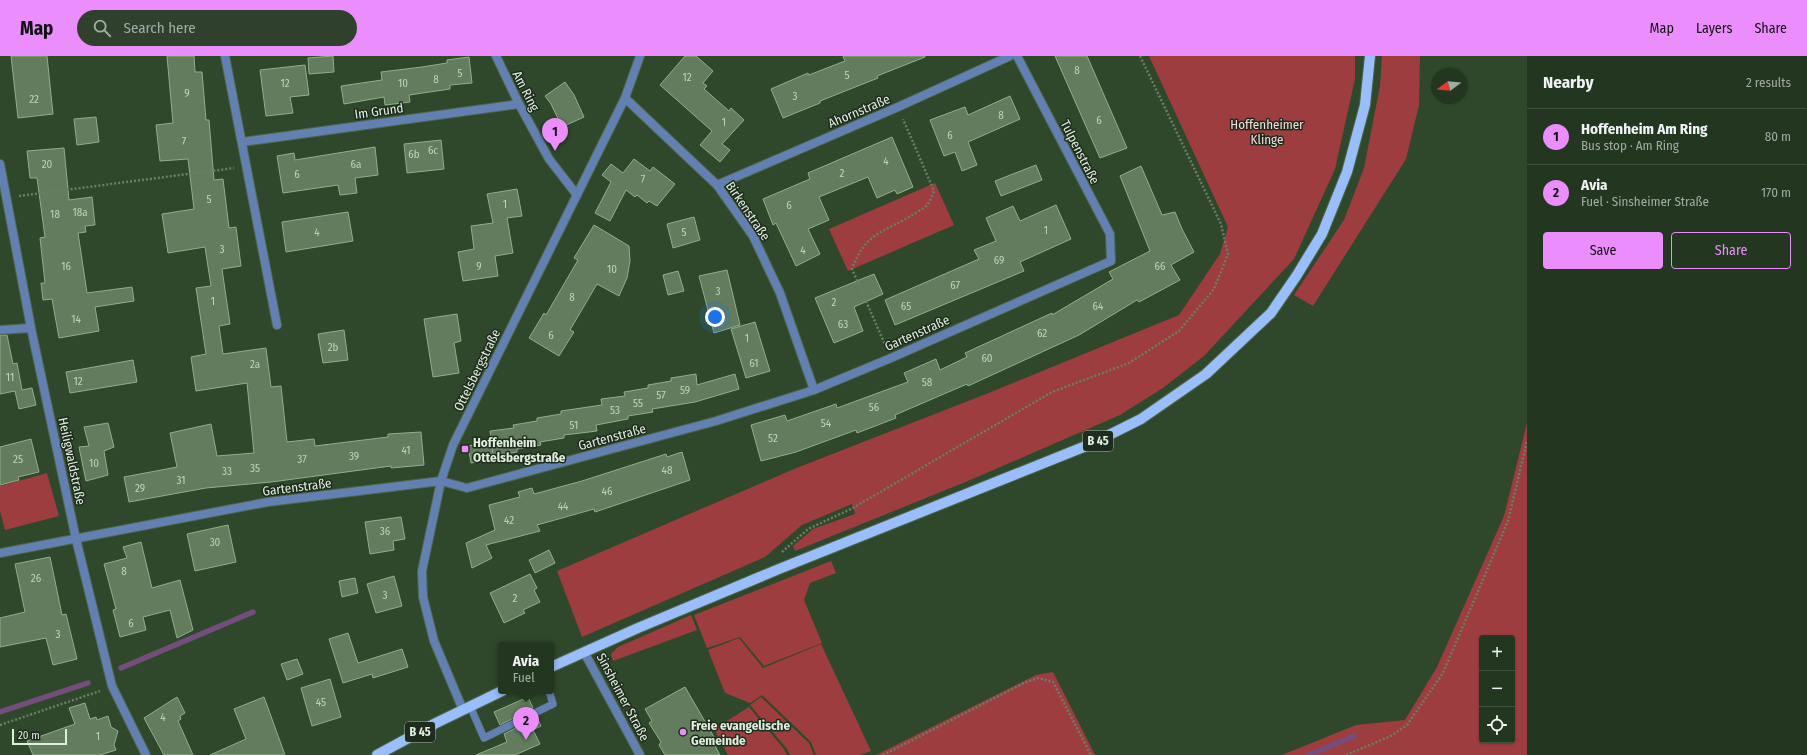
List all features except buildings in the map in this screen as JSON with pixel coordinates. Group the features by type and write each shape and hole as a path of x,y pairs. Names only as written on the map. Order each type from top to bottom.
{"main road":[{"name":"B 45","path":"779,569 1091,444 1141,419 1206,374 1271,313 1297,275 1322,234 1347,172 1365,105 1370,56"},
{"name":"Sinsheimer Straße","path":"554,666 638,628 779,569"},
{"name":"B 45","path":"377,755 498,693"}],"street":[{"path":"225,56 277,325"},
{"name":"Am Ring","path":"496,56 519,104 549,159 577,195"},
{"name":"Ottelsbergstraße","path":"466,708 434,641 423,597 422,571 441,481 453,445 625,98 640,56"},
{"name":"Ahornstraße","path":"717,185 898,107 1010,56"},
{"name":"Tulpenstraße","path":"1017,56 1110,234 1111,261"},
{"name":"Birkenstraße","path":"625,98 717,185 753,236 780,293 814,390"},
{"name":"Im Grund","path":"242,142 519,104"},
{"name":"Heiligwaldstraße","path":"0,164 31,328 76,539 112,686 146,755"},
{"name":"Gartenstraße","path":"0,553 268,502 441,481 467,488 716,422 814,390 891,358 1111,261"},
{"path":"0,330 31,328"},
{"name":"Sinsheimer Straße","path":"584,652 640,755"}],"lane":[{"path":"466,708 484,738 553,704 550,694"}],"path":[{"path":"779,569 775,557 808,529 851,509 1052,392 1129,363 1179,331 1214,290 1228,254 1221,224 1140,56"},
{"path":"891,358 852,269 857,253 871,238 886,228 905,220 926,206 934,191 898,107"},
{"path":"6,198 247,166"},
{"path":"1346,755 1391,736 1407,724 1443,673 1508,521 1527,441"},
{"path":"883,755 1024,683 1038,678 1053,682 1091,755"},
{"path":"0,725 112,686"}],"green space":[{"name":"Hoffenheimer Klinge","path":"1149,56 1355,56 1355,79 1335,169 1294,259 1204,356 1163,388 1120,415 968,481 795,551 793,546 813,529 855,514 852,504 802,525 765,557 582,637 557,571 794,469 986,394 1179,315 1220,254 1228,227"},
{"path":"1382,56 1420,56 1419,105 1406,159 1313,306 1294,295 1344,220 1364,168 1380,86"},
{"path":"935,183 954,225 848,271 829,229"},
{"path":"1527,423 1527,755 1282,755 1356,725 1405,720 1437,667 1504,516"},
{"path":"47,473 59,516 5,530 0,511 0,486"},
{"path":"831,561 836,573 810,583 804,600 822,643 764,666 740,637 707,648 694,615"},
{"path":"691,615 697,630 613,661 611,654 618,647"},
{"path":"739,638 763,668 821,644 871,751 860,755 816,755 811,742 762,695 750,703 725,693 708,650"},
{"path":"1053,672 1095,755 876,755 1036,675"},
{"path":"761,697 809,743 814,755 790,755 787,749 750,705"},
{"path":"749,707 784,749 787,755 728,755 714,729"}],"waterway":[{"path":"121,668 253,612"},
{"path":"0,712 88,683"},
{"path":"1309,755 1354,736"}],"place":[{"name":"Hoffenheim Am Ring","path":"555,151"},
{"name":"Hoffenheim Ottelsbergstraße","path":"465,449"},
{"name":"Freie evangelische Gemeinde","path":"683,732"},
{"name":"Avia","path":"526,740"}]}
